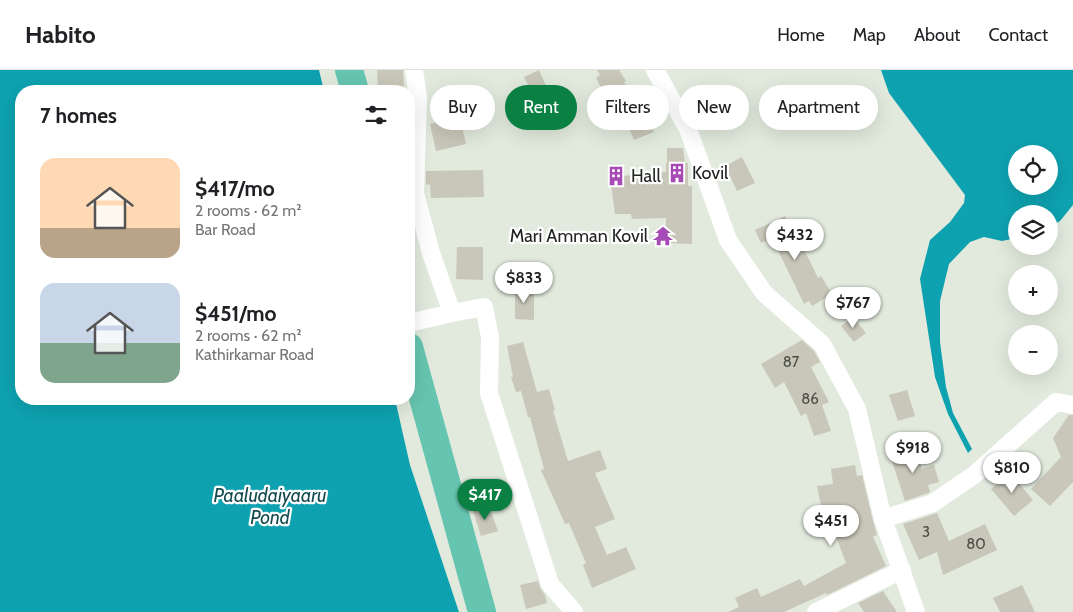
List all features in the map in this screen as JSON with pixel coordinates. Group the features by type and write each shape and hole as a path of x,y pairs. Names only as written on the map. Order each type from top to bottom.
{"main road":[{"path":"349,70 353,85"},
{"path":"415,369 482,612"}],"street":[{"path":"414,70 418,97 415,193 431,252 452,313"},
{"path":"654,70 688,129 728,240 764,293 822,344 857,409 883,519 916,612"},
{"path":"415,322 484,307 490,337 489,393 550,584 574,612"},
{"path":"883,519 933,503 974,475 1056,402 1073,405"},
{"path":"816,612 902,570"}],"water":[{"name":"Paaludaiyaaru Pond","path":"0,70 319,70 323,85 15,85 15,405 396,405 410,465 459,612 0,612"},
{"path":"881,70 1073,70 1073,205 1058,222 1058,205 1008,205 1008,240 1002,241 984,237 970,242 949,264 940,301 940,342 946,387 953,413 972,449 968,453 948,414 935,377 920,279 930,240 950,222 964,203 965,195 889,93"}],"building":[{"path":"377,70 403,70 404,85 378,85"},
{"path":"539,70 546,85 528,85 524,77"},
{"path":"597,70 619,70 626,81 624,82 626,85 600,85 596,78 600,75"},
{"path":"431,130 463,130 466,144 436,151"},
{"path":"630,130 653,130 654,132 634,140"},
{"path":"667,148 683,148 685,163 688,163 688,186 692,186 692,244 666,243 666,218 632,219 631,214 615,214 610,177 666,172"},
{"path":"742,157 755,183 737,191 725,166"},
{"path":"483,170 484,197 431,198 430,184 426,185 426,171"},
{"path":"785,216 798,244 801,243 818,278 821,276 832,294 812,306 809,301 804,304 772,238 761,243 755,230"},
{"path":"457,247 483,247 483,280 456,279"},
{"path":"515,288 534,289 534,320 515,319"},
{"path":"853,317 866,333 854,342 841,326"},
{"path":"802,340 814,351 820,362 811,367 829,402 822,405 831,431 814,436 806,413 801,416 784,382 775,388 761,364"},
{"path":"523,342 537,392 549,389 555,410 553,411 568,461 600,450 607,469 595,473 615,519 595,527 607,555 626,547 636,569 592,588 583,565 586,563 569,523 565,524 541,470 544,469 530,417 528,417 521,391 516,392 511,377 513,377 507,346"},
{"path":"907,390 915,416 898,421 889,395"},
{"path":"1069,415 1073,415 1073,482 1050,506 1031,489 1061,457 1053,438"},
{"path":"915,447 922,469 934,465 939,482 928,485 930,492 905,501 890,455"},
{"path":"855,465 857,476 862,475 877,535 873,537 886,566 827,595 826,593 784,612 728,612 739,607 735,598 757,588 761,597 800,579 804,586 846,563 828,516 823,516 817,486 833,484 831,469"},
{"path":"1010,473 1033,500 1014,516 991,489"},
{"path":"489,506 498,531 481,536 473,511"},
{"path":"937,513 949,541 985,524 997,550 943,575 937,552 919,560 903,524"},
{"path":"538,581 547,603 526,609 520,585"},
{"path":"1022,585 1035,612 1000,612 993,598"},
{"path":"883,591 897,612 864,612 858,603"}],"place":[{"name":"Kovil","path":"677,173"},
{"name":"Hall","path":"616,176"},
{"name":"Mari Amman Kovil","path":"663,236"}]}
